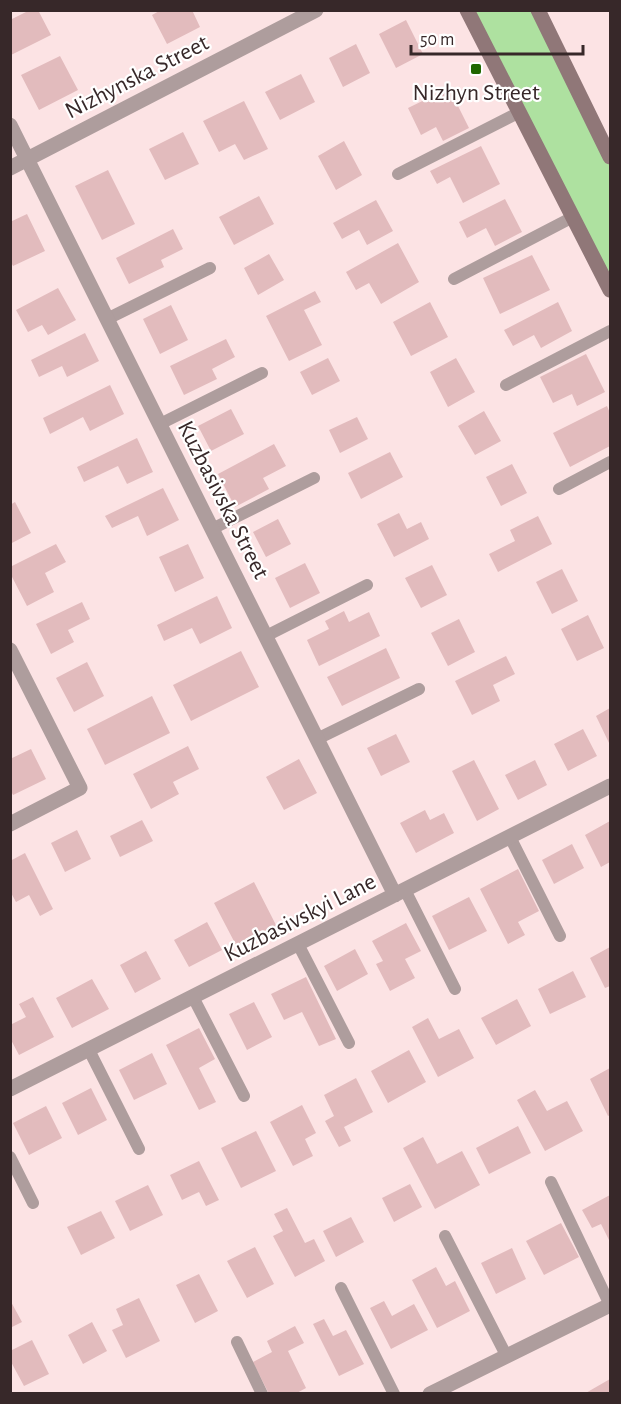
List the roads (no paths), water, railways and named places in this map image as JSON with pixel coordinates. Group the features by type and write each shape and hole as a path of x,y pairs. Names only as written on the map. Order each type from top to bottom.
{"main road":[{"path":"467,10 610,290"},
{"path":"538,10 609,151"}],"street":[{"name":"Nizhynska Street","path":"10,168 316,10"},
{"name":"Kuzbasivska Street","path":"10,125 317,739 400,893"},
{"path":"10,650 80,788 10,824"},
{"name":"Kuzbasivskyi Lane","path":"10,1089 610,786"},
{"path":"430,1394 610,1305"}],"lane":[{"path":"398,174 520,112"},
{"path":"454,279 573,217"},
{"path":"107,319 210,268"},
{"path":"506,384 610,331"},
{"path":"160,424 262,373"},
{"path":"559,489 610,462"},
{"path":"212,529 314,478"},
{"path":"266,636 367,585"},
{"path":"317,739 419,689"},
{"path":"510,837 560,936"},
{"path":"400,893 455,989"},
{"path":"298,944 349,1043"},
{"path":"194,997 244,1096"},
{"path":"89,1050 139,1149"},
{"path":"10,1157 33,1203"},
{"path":"551,1182 610,1305"},
{"path":"445,1236 506,1355"},
{"path":"341,1288 394,1394"},
{"path":"237,1342 262,1394"}],"place":[{"name":"Nizhyn Street","path":"476,69"}]}
